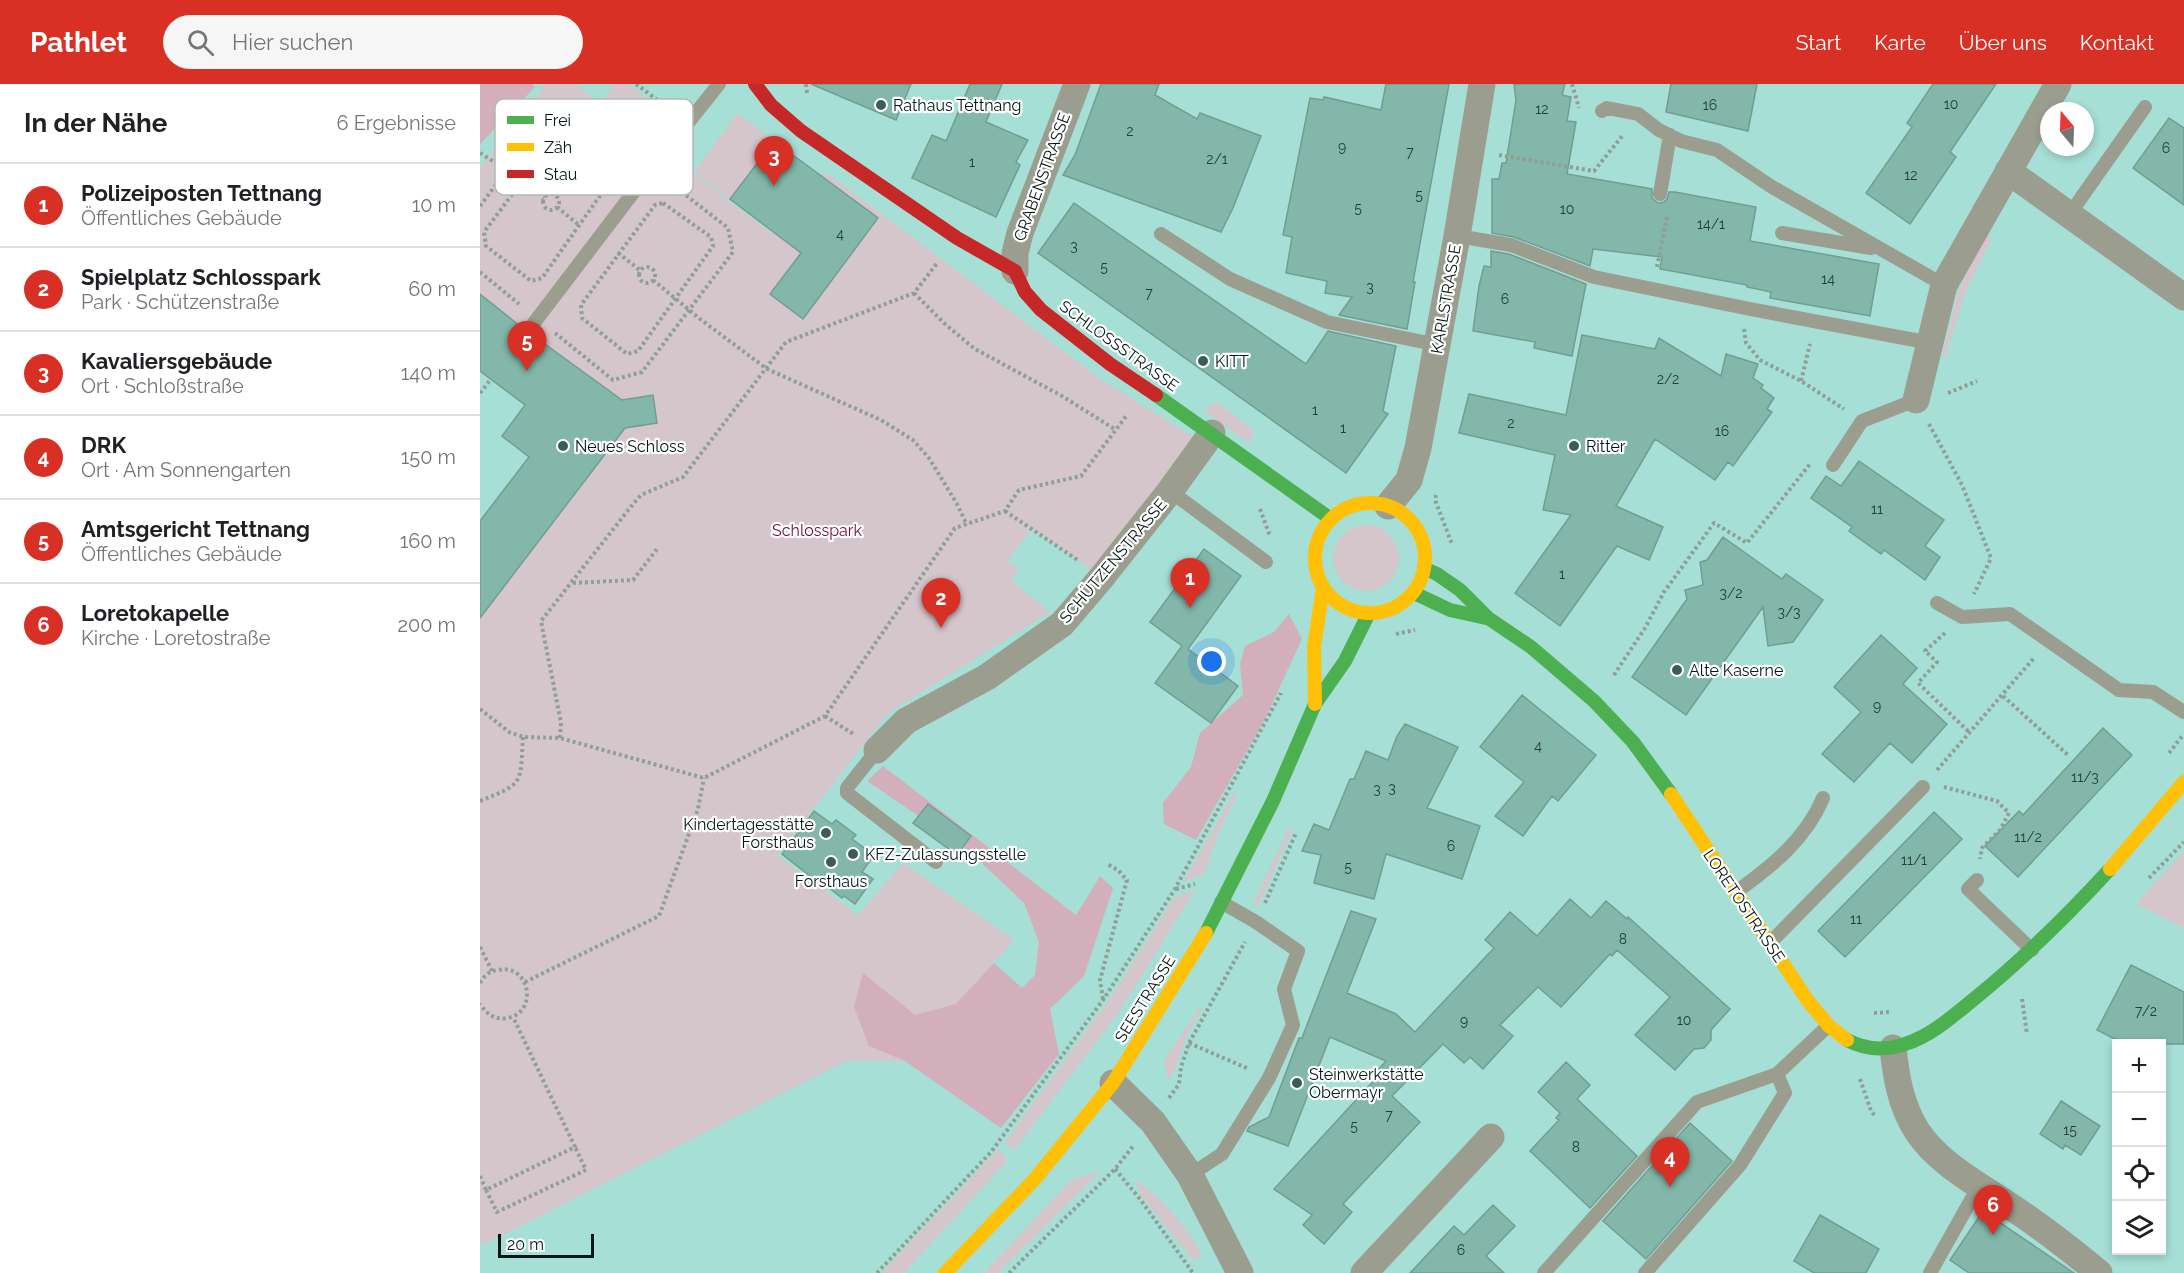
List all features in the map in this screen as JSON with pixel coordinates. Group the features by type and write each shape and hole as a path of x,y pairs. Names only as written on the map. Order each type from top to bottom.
{"main road":[{"path":"755,84 771,105 801,131 957,238 1015,271"},
{"name":"SCHLOSSSTRASSE","path":"1015,271 1025,292 1041,310 1110,364 1212,433 1331,519"},
{"path":"1358,505 1388,506 1404,516 1417,530 1424,549 1424,568 1421,580 1414,593 1401,604 1386,611 1370,613 1353,611 1341,606 1323,588 1318,577 1315,552 1318,540 1331,519 1339,513 1358,505"},
{"name":"LORETOSTRASSE","path":"1424,568 1460,590 1488,618 1531,647 1593,701 1650,763 1769,944 1828,1026 1845,1040 1865,1048 1893,1048"},
{"name":"SEESTRASSE","path":"1315,704 1314,647 1323,588"},
{"name":"LORETOSTRASSE","path":"1414,593 1450,610 1488,618"},
{"name":"SEESTRASSE","path":"945,1273 1034,1180 1113,1083 1205,934 1273,801 1315,704 1344,661 1370,613"},
{"path":"1893,1048 1932,1032 2032,950 2132,846 2184,782"}],"street":[{"name":"KARLSTRASSE","path":"1388,506 1408,480 1418,448 1458,236 1482,84"},
{"path":"1916,399 1944,285 2058,84"},
{"name":"GRABENSTRASSE","path":"1015,271 1015,253 1020,232 1070,86"},
{"path":"2008,171 2184,297"},
{"name":"SCHÜTZENSTRASSE","path":"877,750 906,721 987,677 1062,624 1170,491 1212,433"},
{"path":"1893,1048 1897,1082 1918,1133 1935,1152 2099,1273"},
{"path":"1113,1083 1153,1122 1190,1175 1234,1270"},
{"path":"1364,1273 1491,1137"}],"lane":[{"path":"693,118 719,84"},
{"path":"2070,215 2145,107"},
{"path":"1602,111 1607,108 1638,114 1681,141 1717,150 1772,187 1944,285"},
{"path":"1660,194 1664,132"},
{"path":"527,332 631,195"},
{"path":"1782,233 1881,250"},
{"path":"1161,234 1230,279 1327,322 1438,345"},
{"path":"1458,236 1511,245 1594,277 1931,343"},
{"path":"1833,465 1863,421 1916,399"},
{"path":"1170,491 1266,562"},
{"path":"1937,603 1962,616 2010,614 2120,690 2153,692 2184,712"},
{"path":"877,750 847,788 847,793 936,862"},
{"path":"1769,944 1924,785"},
{"path":"1735,892 1768,867 1803,833 1816,816 1823,798"},
{"path":"1977,880 1968,889 2032,950"},
{"path":"1190,1175 1222,1154 1269,1078 1293,1024 1284,989 1298,951 1256,922 1221,903"},
{"path":"1544,1273 1697,1102 1777,1074 1828,1026"},
{"path":"1646,1273 1740,1165 1785,1093 1777,1074"},
{"path":"1930,1273 1980,1187"}],"path":[{"path":"636,84 656,99"},
{"path":"1472,150 1594,171 1632,125 1664,132"},
{"path":"480,153 495,162"},
{"path":"480,206 495,186"},
{"path":"512,195 484,232 486,246 531,281 542,278 601,195"},
{"path":"549,195 543,202 547,209 552,210 557,207 559,200 554,195"},
{"path":"480,272 613,380 642,372 733,252 728,228 686,195"},
{"path":"663,203 711,237 713,246 638,351 627,354 582,318 581,305 619,253 655,205 663,203"},
{"path":"557,207 641,271"},
{"path":"645,268 652,269 655,275 653,280 649,283 641,280 641,271 645,268"},
{"path":"653,280 688,310 767,369 881,420 913,440 929,458 967,525"},
{"path":"560,738 561,723 541,621 641,495 683,477 786,342 914,293 946,326 975,349 1062,396 1116,430"},
{"path":"1741,307 1746,343 1760,360 1801,381 1863,421"},
{"path":"1801,381 1815,320"},
{"path":"480,393 491,380"},
{"path":"1953,391 1977,381"},
{"path":"480,709 509,732 523,737 560,738 704,778 825,716 955,528 1005,511 1019,490 1082,476 1146,388"},
{"path":"1916,399 1962,484 1991,558 1962,616 1925,651 1938,662 1918,683 1970,733"},
{"path":"1593,701 1608,685 1646,628 1664,592 1714,523 1747,543 1813,460"},
{"path":"1437,491 1435,501 1456,551"},
{"path":"1005,511 1102,577"},
{"path":"572,583 633,580 657,549"},
{"path":"1392,635 1419,629"},
{"path":"1924,785 2003,696 2047,640"},
{"path":"877,1273 991,1152 1103,1000 1175,889 1286,685"},
{"path":"2003,696 2069,756"},
{"path":"480,801 511,789 520,777 523,737"},
{"path":"525,982 659,916 698,809 704,778"},
{"path":"1924,785 1962,790 1997,801 2011,815 1982,848 1977,880"},
{"path":"1103,1000 1100,980 1126,880 1118,870 1107,864"},
{"path":"480,947 492,971"},
{"path":"480,983 492,971 504,969 514,971 525,982 528,996 526,1005 513,1017 499,1019 487,1014 480,1004"},
{"path":"480,1176 497,1212 586,1170 513,1017"},
{"path":"1189,1043 1269,1078"},
{"path":"1852,1072 1860,1078 1897,1082"},
{"path":"1009,1273 1114,1169 1153,1122"},
{"path":"486,1190 575,1147"},
{"path":"1114,1169 1140,1199 1193,1273"}],"green space":[{"name":"Schlosspark","path":"546,84 575,84 595,99 534,99"},
{"path":"615,84 627,84 648,99 604,99"},
{"path":"738,113 774,141 730,199 694,172"},
{"name":"Schlosspark","path":"495,149 495,195 693,195 693,173 772,233 817,173 830,175 1099,378 1195,438 1094,571 1032,529 1007,561 1019,569 1011,580 1050,612 888,713 777,855 858,915 903,863 1014,940 905,1061 846,1061 483,1245 480,1238 480,618 625,428 657,422 653,395 622,400 527,332 480,294 480,168"},
{"path":"1985,234 1992,238 1965,293 1945,358 1942,356 1958,292"},
{"path":"1217,402 1254,431 1249,443 1203,410"},
{"path":"1366,525 1378,528 1389,535 1396,546 1399,558 1396,570 1389,581 1378,588 1366,591 1354,588 1343,581 1336,570 1333,558 1336,546 1343,535 1354,528"},
{"path":"1234,793 1238,794 1219,832 1204,874 1183,882"},
{"path":"1289,827 1293,829 1258,906 1253,904"},
{"path":"2184,851 2184,928 2136,904"},
{"path":"1196,889 1117,1015 1014,1150 1004,1143 1110,998 1174,898"},
{"path":"1200,1006 1202,1009 1186,1037 1174,1071 1168,1080 1164,1061"},
{"path":"998,1149 1008,1160 904,1273 881,1273"},
{"path":"1101,1171 998,1273 984,1273 1071,1180"},
{"path":"1136,1180 1173,1213 1188,1232 1202,1254 1194,1261 1140,1195"}],"shaded area":[{"path":"480,84 532,84 535,87 523,99 495,99 495,128 480,144"},
{"path":"1289,614 1302,639 1265,719 1196,840 1164,824 1163,803 1191,767 1200,733 1243,695 1240,664 1245,646 1274,632"},
{"path":"883,766 1076,915 1100,876 1113,888 1084,976 1050,1009 1059,1054 1001,1128 905,1061 869,1046 854,1007 863,973 915,1015 956,1004 994,963 1022,988 1035,975 1039,942 1024,903 967,849 867,781"}],"building":[{"name":"Rathaus Tettnang","path":"811,84 911,84 896,120"},
{"path":"970,84 1002,84 986,122 1028,140 1016,162 1020,165 996,217 912,178 932,135 946,141"},
{"path":"1101,84 1159,84 1155,95 1197,119 1200,113 1261,136 1233,208 1221,232 1063,175 1075,155"},
{"path":"1386,84 1449,84 1413,282 1415,282 1407,329 1339,315 1352,297 1325,293 1327,281 1286,273 1292,237 1283,235 1310,98 1323,100 1324,97 1381,110"},
{"path":"1514,84 1565,84 1562,95 1571,97 1567,121 1576,122 1567,174 1652,189 1652,198 1658,203 1667,199 1669,192 1675,192 1756,207 1750,241 1879,264 1870,316 1770,298 1771,292 1747,287 1747,285 1660,269 1662,257 1593,249 1590,266 1514,237 1492,233 1492,179 1499,179 1502,163 1506,163 1516,100"},
{"path":"1671,84 1757,84 1748,131 1666,112"},
{"path":"1933,84 1996,84 1950,152 1956,157 1910,224 1866,193 1912,127 1907,123"},
{"path":"2169,118 2184,128 2184,205 2133,168"},
{"path":"774,141 878,218 803,319 770,294 801,253 730,199"},
{"path":"1074,203 1306,364 1328,331 1396,346 1383,411 1388,414 1346,473 1038,253"},
{"path":"1491,251 1509,254 1586,284 1572,356 1534,348 1535,342 1473,331 1479,286 1484,266 1491,267"},
{"name":"Neues Schloss","path":"480,294 520,326 519,335 522,339 530,340 535,337 622,400 653,395 657,423 625,428 480,618 480,521 529,457 502,436 525,405 480,371"},
{"path":"1582,335 1655,349 1659,338 1721,376 1726,354 1758,364 1753,378 1763,385 1761,388 1774,398 1767,409 1772,412 1733,466 1728,462 1715,480 1655,439 1616,506 1663,527 1649,560 1617,546 1560,626 1515,593 1571,515 1543,510 1555,455 1459,433 1469,394 1566,415"},
{"path":"1859,461 1944,520 1925,546 1940,557 1925,580 1884,550 1881,554 1849,531 1852,527 1811,498 1826,476 1841,486"},
{"path":"1723,537 1782,579 1786,574 1823,600 1793,642 1768,646 1763,607 1686,715 1632,677 1687,599 1685,590 1703,585 1700,562 1707,560"},
{"path":"1204,549 1241,576 1188,649 1238,686 1211,723 1155,683 1182,646 1150,622"},
{"path":"1881,635 1917,668 1903,684 1947,724 1912,763 1890,743 1854,782 1822,754 1861,712 1834,687"},
{"path":"1522,695 1596,755 1558,801 1552,796 1523,836 1495,816 1524,782 1480,747"},
{"path":"1405,724 1458,747 1427,808 1480,826 1462,879 1386,854 1374,899 1314,883 1321,855 1302,851 1314,824 1329,830 1350,779 1354,779 1366,751 1388,760 1397,736"},
{"path":"2103,728 2132,755 2018,877 1985,846 2019,811 2023,815"},
{"path":"928,804 971,836 957,855 913,823"},
{"name":"Forsthaus","path":"814,811 832,824 836,820 856,835 852,839 874,855 862,872 873,879 855,904 844,896 842,898 825,885 824,887 782,854"},
{"path":"1934,812 1962,839 1845,957 1818,931"},
{"path":"1570,899 1591,918 1606,901 1627,919 1628,917 1730,1009 1711,1030 1711,1040 1704,1048 1694,1049 1675,1070 1635,1035 1670,997 1617,950 1612,956 1610,954 1561,1007 1538,987 1500,1025 1513,1036 1483,1069 1470,1057 1464,1063 1443,1044 1392,1096 1420,1122 1343,1204 1352,1212 1324,1244 1303,1225 1312,1215 1274,1189 1379,1075 1376,1072 1386,1061 1330,1037 1288,1146 1247,1131 1249,1127 1269,1117 1351,911 1376,919 1347,993 1396,1014 1415,1032 1494,948 1485,940 1510,912 1537,936"},
{"path":"2131,965 2184,992 2184,1044 2166,1044 2166,1039 2114,1039 2097,1030"},
{"path":"1566,1062 1590,1085 1577,1099 1637,1156 1590,1208 1530,1151 1559,1120 1556,1118 1560,1113 1538,1092"},
{"path":"2061,1101 2100,1126 2081,1155 2065,1145 2063,1149 2040,1134"},
{"path":"1690,1123 1732,1161 1646,1259 1603,1221"},
{"path":"1493,1205 1515,1226 1486,1256 1504,1273 1410,1273 1454,1226 1464,1235"},
{"path":"1983,1211 2074,1273 1969,1273 1950,1260"},
{"path":"1820,1215 1879,1249 1866,1273 1814,1273 1794,1261"}],"traffic: fast":[{"path":"1156,395 1331,519"},
{"path":"1424,568 1460,590 1488,618 1531,647 1594,701 1633,742 1671,794"},
{"path":"1414,593 1450,610 1486,618"},
{"path":"1206,933 1273,801 1315,704 1345,661 1369,613"},
{"path":"1847,1040 1868,1048 1890,1048 1933,1031 2027,953 2110,869"}],"traffic: slow":[{"path":"1370,503 1391,507 1409,519 1421,537 1425,558 1421,579 1409,597 1391,609 1370,613 1349,609 1331,597 1319,579 1315,558 1319,537 1331,519 1349,507 1370,503"},
{"path":"1315,704 1314,647 1323,588"},
{"path":"2110,869 2184,782"},
{"path":"1671,794 1808,1001 1829,1026 1847,1040"},
{"path":"945,1273 1034,1180 1113,1083 1206,933"}],"traffic: jam":[{"path":"755,84 771,105 801,131 957,238 1015,271 1025,292 1041,310 1110,364 1156,395"}],"place":[{"name":"Rathaus Tettnang","path":"881,105"},
{"name":"Kavaliersgebäude","path":"774,186"},
{"name":"KITT","path":"1203,361"},
{"name":"Amtsgericht Tettnang","path":"527,371"},
{"name":"Neues Schloss","path":"563,446"},
{"name":"Ritter","path":"1574,446"},
{"name":"Polizeiposten Tettnang","path":"1190,608"},
{"name":"Spielplatz Schlosspark","path":"941,628"},
{"name":"Alte Kaserne","path":"1677,670"},
{"name":"Kindertagesstätte Forsthaus","path":"826,833"},
{"name":"KFZ-Zulassungsstelle","path":"853,854"},
{"name":"Forsthaus","path":"831,862"},
{"name":"Steinwerkstätte Obermayr","path":"1297,1083"},
{"name":"DRK","path":"1670,1187"},
{"name":"Loretokapelle","path":"1993,1235"}]}
